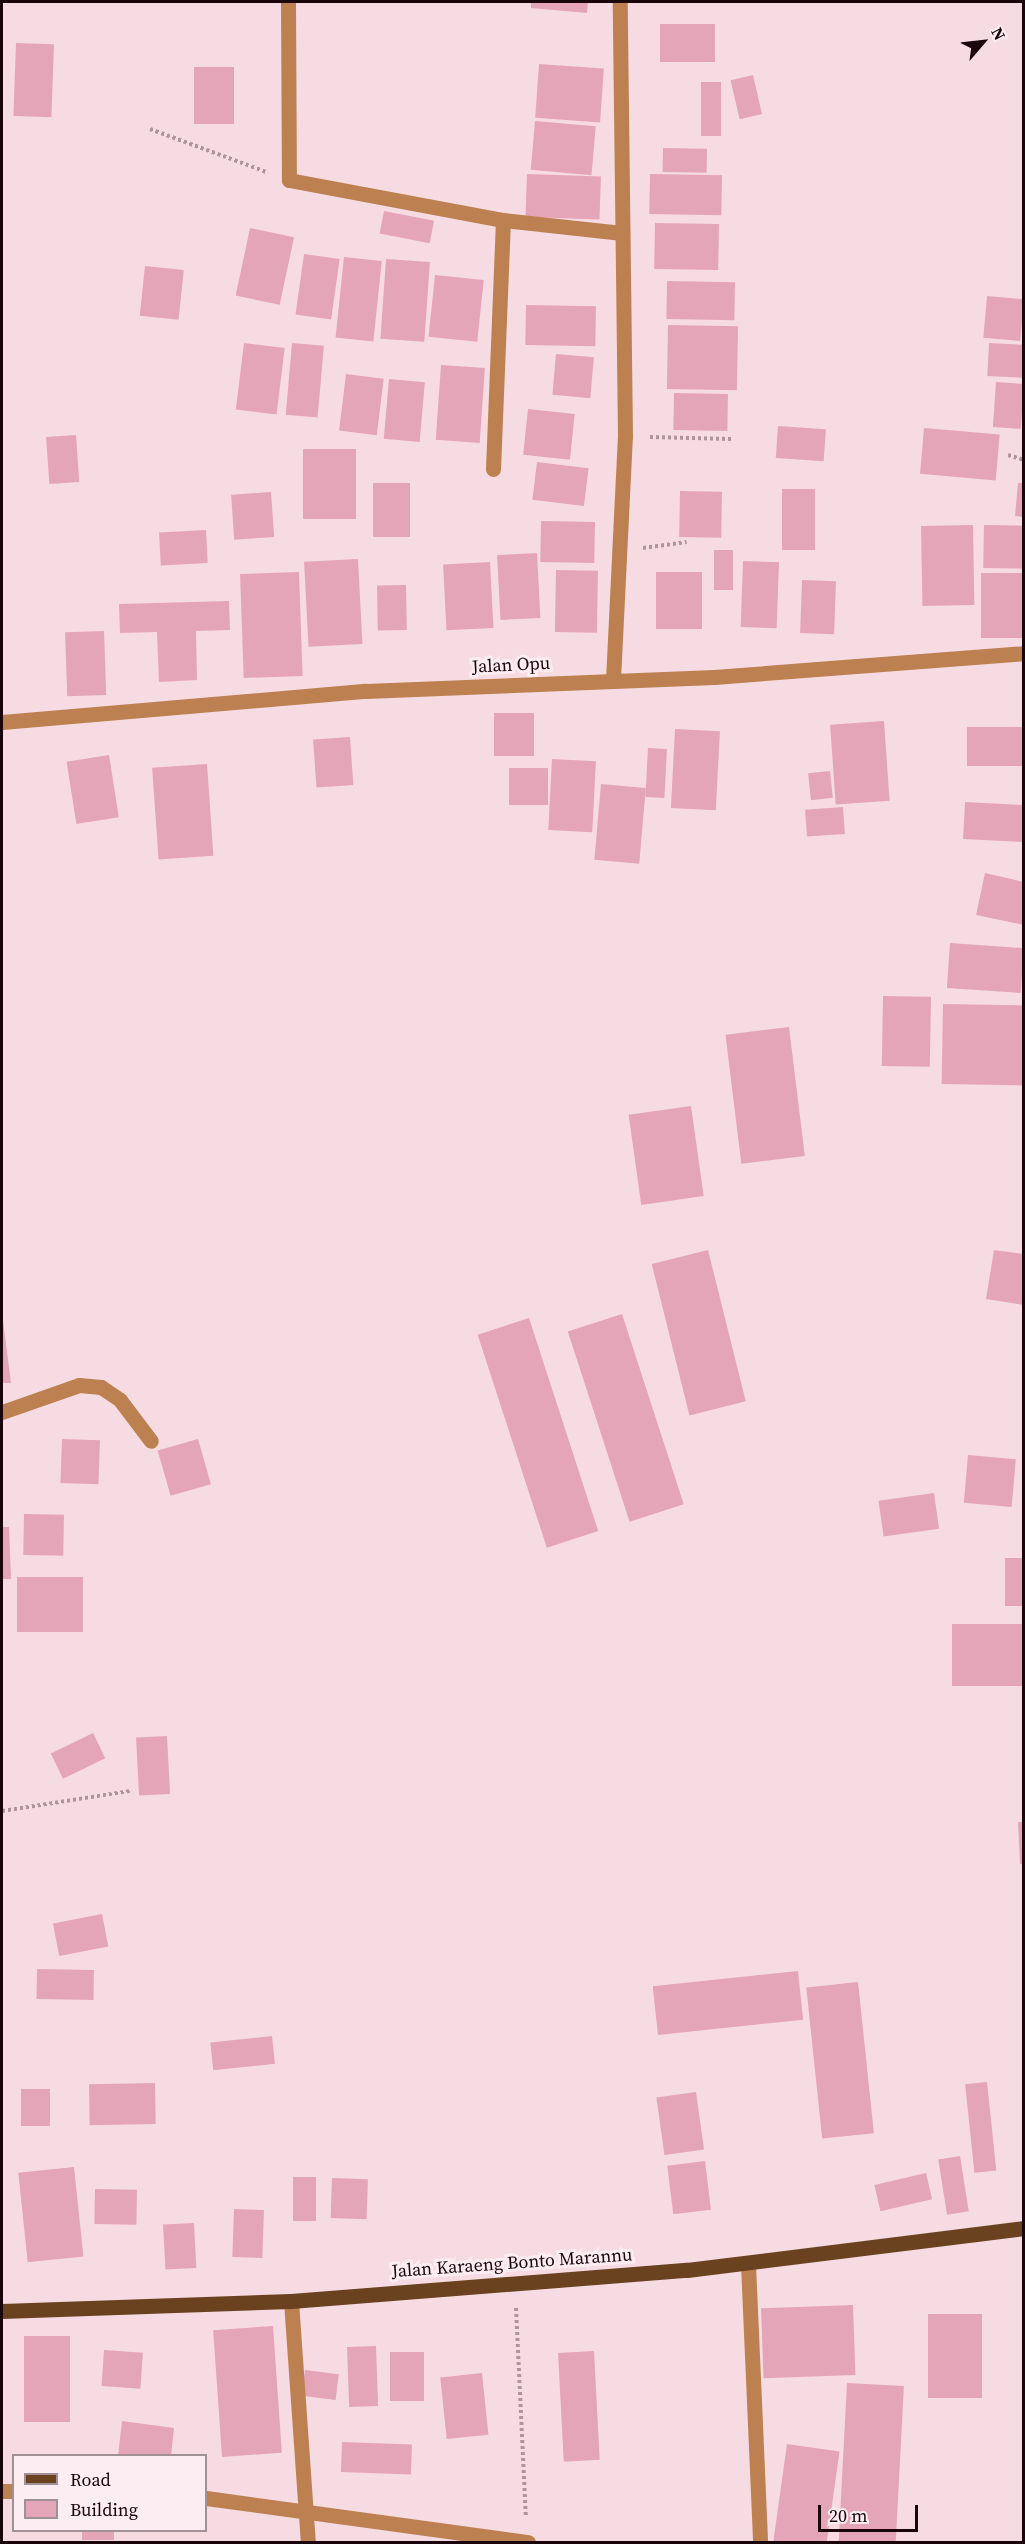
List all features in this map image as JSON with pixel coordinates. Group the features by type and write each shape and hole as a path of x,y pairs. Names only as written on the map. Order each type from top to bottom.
{"main road":[{"name":"Jalan Karaeng Bonto Marannu","path":"2,2311 291,2301 514,2280 748,2264 1023,2228"}],"street":[{"path":"288,2 289,180 503,220 622,232"},
{"path":"613,680 625,436 620,2"},
{"path":"493,469 503,220"},
{"name":"Jalan Opu","path":"2,722 355,692 613,680 1023,653"},
{"path":"2,1412 79,1385 101,1387 120,1400 151,1440"},
{"path":"748,2264 760,2542"},
{"path":"291,2301 308,2542"},
{"path":"207,2498 527,2540"}],"path":[{"path":"150,129 289,180"},
{"path":"625,436 731,439"},
{"path":"1008,455 1023,460"},
{"path":"619,551 687,542"},
{"path":"2,1811 130,1791"},
{"path":"514,2280 527,2540"}],"building":[{"path":"531,2 588,2 587,13 531,8"},
{"path":"660,24 715,24 715,62 660,62"},
{"path":"16,43 54,44 51,117 13,116"},
{"path":"539,64 604,69 600,122 535,118"},
{"path":"194,67 234,67 234,124 194,124"},
{"path":"753,75 762,114 740,119 731,80"},
{"path":"701,82 721,82 721,136 701,136"},
{"path":"535,121 596,126 591,175 531,170"},
{"path":"663,148 707,149 707,173 663,172"},
{"path":"527,174 601,177 599,220 525,217"},
{"path":"650,174 722,175 721,215 649,214"},
{"path":"384,211 434,221 430,243 380,234"},
{"path":"655,223 719,224 718,270 654,269"},
{"path":"250,228 294,237 280,305 236,295"},
{"path":"304,254 340,259 331,319 296,314"},
{"path":"344,257 382,261 373,342 336,338"},
{"path":"386,259 430,262 424,342 380,339"},
{"path":"145,266 184,270 179,320 140,316"},
{"path":"435,275 484,280 477,342 429,337"},
{"path":"667,281 735,282 734,320 666,319"},
{"path":"987,296 1024,299 1020,341 983,338"},
{"path":"526,305 596,306 595,346 525,345"},
{"path":"668,325 738,326 737,390 667,389"},
{"path":"244,343 285,348 277,414 236,410"},
{"path":"292,343 324,346 318,418 286,415"},
{"path":"989,343 1024,345 1022,378 987,376"},
{"path":"556,354 594,357 590,398 552,395"},
{"path":"441,365 485,368 480,443 436,440"},
{"path":"346,374 384,379 377,435 339,431"},
{"path":"389,379 425,382 420,442 384,439"},
{"path":"996,382 1024,384 1021,429 993,427"},
{"path":"674,393 728,394 727,431 673,430"},
{"path":"528,409 575,414 570,460 523,455"},
{"path":"778,426 826,429 824,461 776,458"},
{"path":"924,428 1000,435 996,480 920,474"},
{"path":"76,435 79,482 49,484 46,437"},
{"path":"303,449 356,449 356,519 303,519"},
{"path":"537,462 589,468 584,506 532,500"},
{"path":"373,483 410,483 410,537 373,537"},
{"path":"1018,483 1024,483 1024,517 1015,516"},
{"path":"782,489 815,489 815,550 782,550"},
{"path":"680,491 722,492 721,538 679,537"},
{"path":"271,492 274,537 234,540 231,495"},
{"path":"541,521 595,522 594,563 540,562"},
{"path":"973,525 974,605 922,606 921,526"},
{"path":"984,525 1024,526 1023,569 983,568"},
{"path":"206,530 208,563 161,565 159,532"},
{"path":"714,550 733,550 733,590 714,590"},
{"path":"537,553 540,618 500,620 497,555"},
{"path":"358,559 362,644 309,647 304,562"},
{"path":"743,561 779,562 777,628 741,627"},
{"path":"490,562 493,628 447,630 443,564"},
{"path":"556,570 598,571 597,633 555,632"},
{"path":"299,572 303,676 244,678 240,574"},
{"path":"656,572 702,572 702,629 656,629"},
{"path":"981,573 1024,573 1024,638 981,638"},
{"path":"802,580 836,581 834,634 800,633"},
{"path":"406,585 407,630 378,630 377,586"},
{"path":"229,601 230,630 196,631 197,680 159,682 157,632 120,633 119,604"},
{"path":"104,631 106,695 67,696 65,632"},
{"path":"494,713 534,713 534,756 494,756"},
{"path":"884,721 890,801 836,805 830,725"},
{"path":"967,727 1024,727 1024,766 967,766"},
{"path":"675,729 720,731 716,810 671,808"},
{"path":"350,737 353,785 316,787 313,740"},
{"path":"648,748 667,749 664,798 645,797"},
{"path":"109,755 119,817 76,824 67,762"},
{"path":"552,759 596,761 592,832 548,830"},
{"path":"207,764 213,856 159,860 152,768"},
{"path":"509,768 548,768 548,805 509,805"},
{"path":"830,771 833,798 811,800 808,773"},
{"path":"601,784 646,788 639,864 594,860"},
{"path":"965,802 1024,805 1022,842 963,839"},
{"path":"843,807 845,834 807,837 805,810"},
{"path":"985,873 1024,882 1024,925 976,915"},
{"path":"950,943 1024,948 1021,993 947,988"},
{"path":"883,996 931,997 930,1067 882,1066"},
{"path":"943,1004 1024,1005 1023,1085 942,1084"},
{"path":"789,1027 805,1156 741,1164 725,1035"},
{"path":"691,1106 704,1196 641,1205 629,1115"},
{"path":"708,1250 746,1401 689,1415 652,1264"},
{"path":"994,1250 1024,1254 1024,1305 986,1299"},
{"path":"2,1313 11,1383 2,1383"},
{"path":"622,1314 684,1504 630,1522 568,1332"},
{"path":"529,1318 598,1531 547,1548 478,1335"},
{"path":"62,1439 100,1440 98,1484 60,1483"},
{"path":"198,1439 211,1484 171,1496 158,1451"},
{"path":"968,1455 1016,1459 1012,1507 964,1503"},
{"path":"934,1493 939,1529 884,1536 879,1501"},
{"path":"24,1514 64,1515 63,1556 23,1555"},
{"path":"2,1527 9,1527 11,1579 2,1579"},
{"path":"1005,1558 1024,1558 1024,1606 1005,1606"},
{"path":"17,1577 83,1577 83,1632 17,1632"},
{"path":"952,1624 1024,1624 1024,1686 952,1686"},
{"path":"93,1733 105,1758 63,1779 51,1754"},
{"path":"167,1736 170,1794 139,1796 136,1738"},
{"path":"1018,1822 1024,1822 1024,1864 1020,1864"},
{"path":"102,1914 108,1946 59,1956 53,1924"},
{"path":"37,1969 94,1970 93,2000 36,1999"},
{"path":"798,1971 803,2020 658,2035 653,1986"},
{"path":"858,1982 874,2133 822,2139 806,1987"},
{"path":"272,2036 275,2064 213,2070 210,2042"},
{"path":"987,2082 996,2171 974,2173 965,2084"},
{"path":"155,2083 156,2124 90,2125 89,2084"},
{"path":"21,2089 50,2089 50,2126 21,2126"},
{"path":"696,2092 704,2149 664,2155 656,2098"},
{"path":"960,2156 969,2211 947,2215 938,2159"},
{"path":"705,2161 711,2210 673,2214 667,2166"},
{"path":"74,2167 83,2257 28,2262 18,2173"},
{"path":"926,2173 932,2199 880,2211 874,2185"},
{"path":"293,2177 316,2177 316,2221 293,2221"},
{"path":"332,2178 368,2179 367,2219 331,2218"},
{"path":"95,2189 137,2190 136,2225 94,2224"},
{"path":"234,2209 264,2210 262,2258 232,2257"},
{"path":"194,2223 196,2268 165,2270 163,2225"},
{"path":"853,2305 855,2375 763,2378 761,2308"},
{"path":"928,2314 982,2314 982,2398 928,2398"},
{"path":"273,2326 282,2453 222,2457 213,2330"},
{"path":"24,2336 70,2336 70,2422 24,2422"},
{"path":"376,2346 378,2406 349,2407 347,2347"},
{"path":"104,2350 143,2353 140,2389 101,2386"},
{"path":"594,2351 600,2460 564,2462 558,2353"},
{"path":"390,2352 424,2352 424,2401 390,2401"},
{"path":"305,2370 339,2374 336,2400 302,2396"},
{"path":"482,2373 488,2435 447,2439 440,2377"},
{"path":"847,2383 904,2386 896,2542 839,2542"},
{"path":"122,2421 174,2428 171,2454 118,2454"},
{"path":"342,2442 412,2444 411,2474 341,2472"},
{"path":"787,2444 839,2451 827,2542 773,2542"},
{"path":"82,2532 114,2532 114,2540 82,2540"}]}
